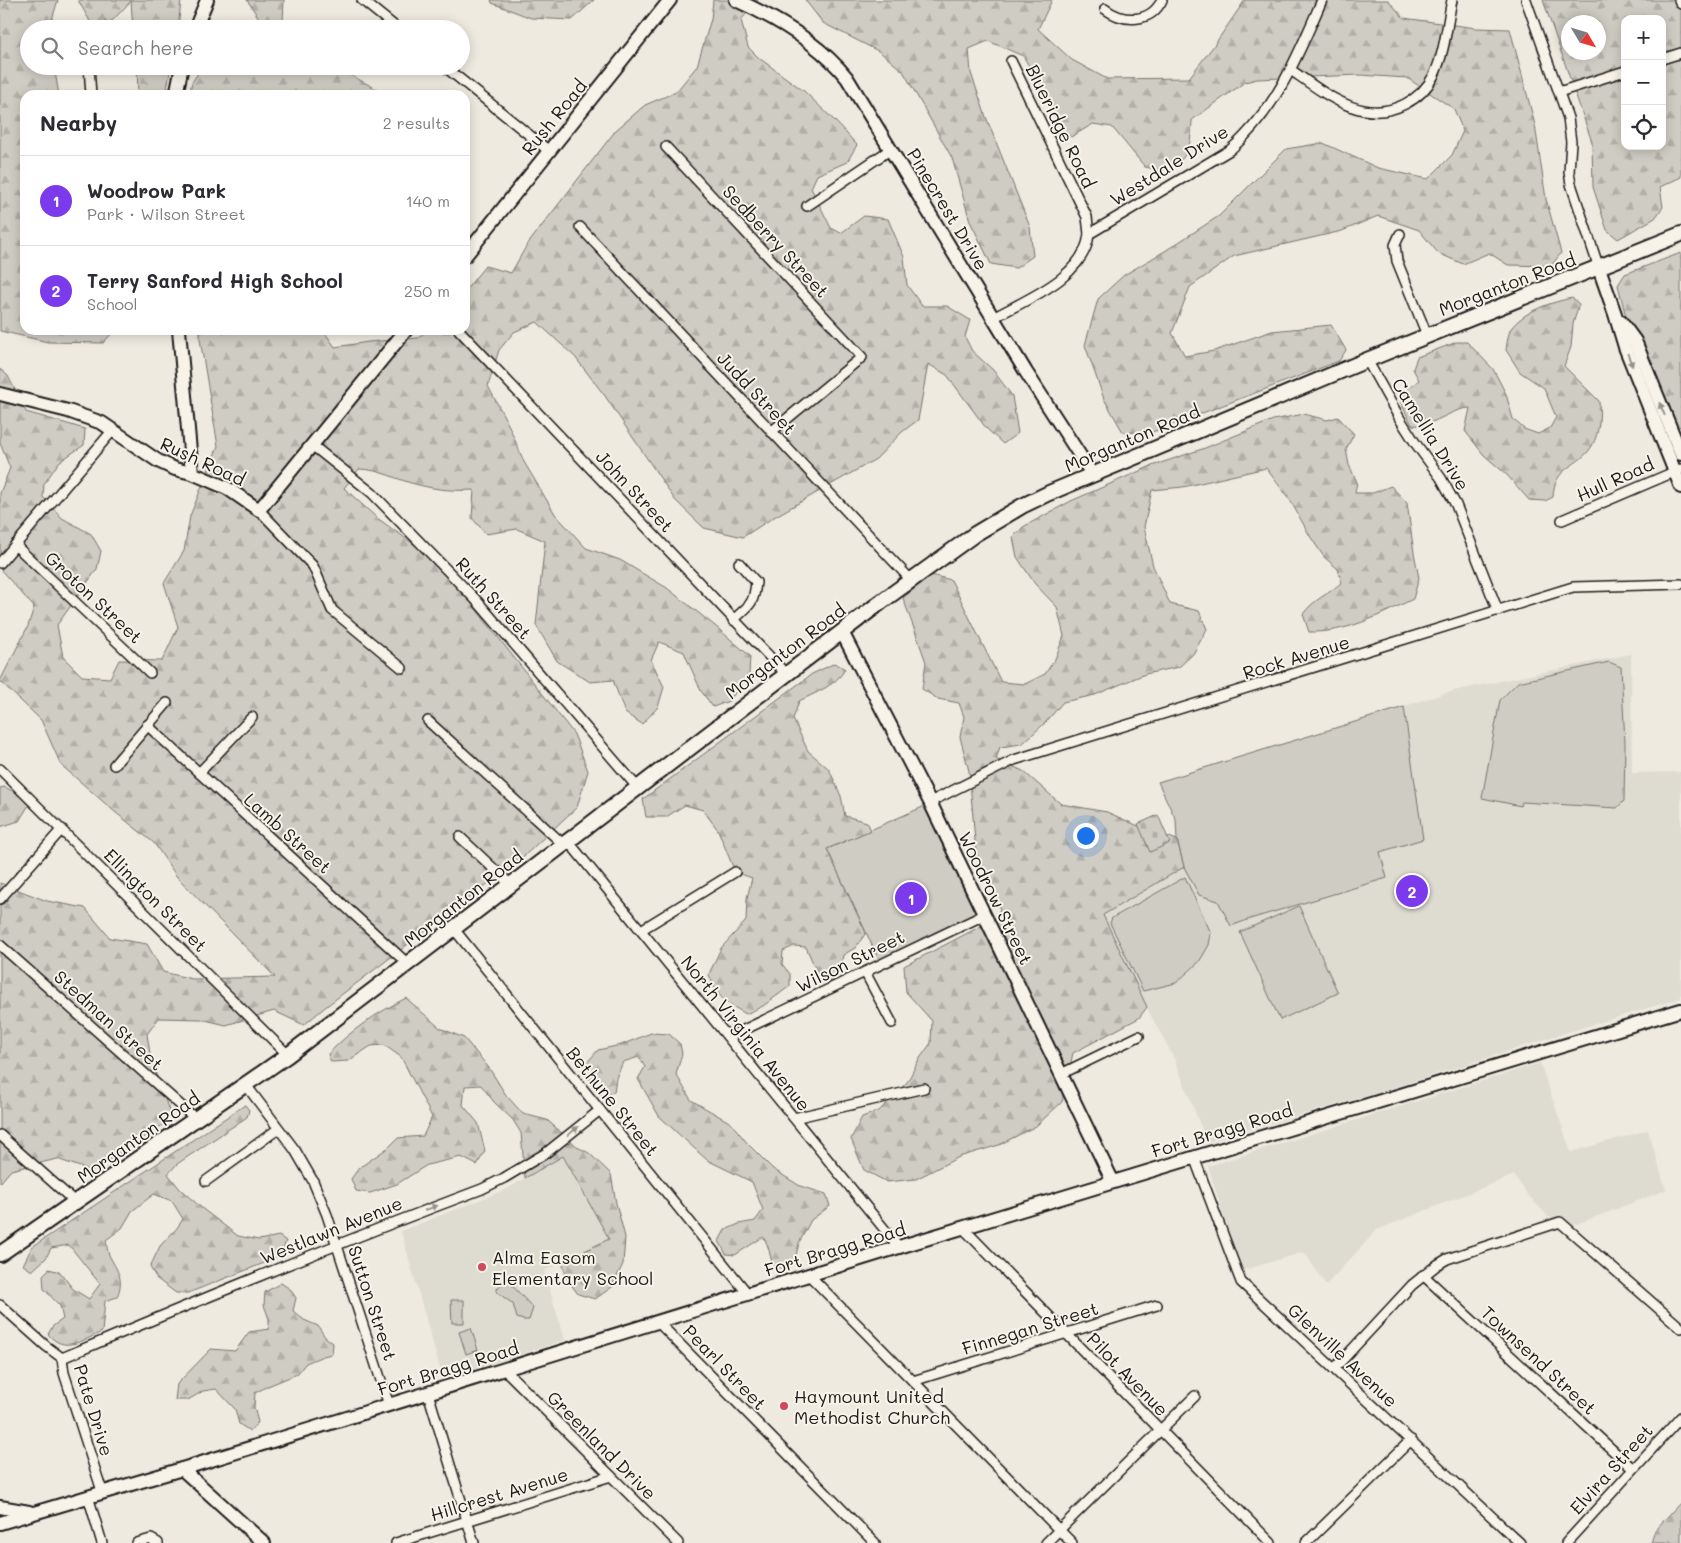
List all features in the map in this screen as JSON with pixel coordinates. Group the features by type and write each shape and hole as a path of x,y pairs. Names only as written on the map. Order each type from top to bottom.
{"main road":[{"name":"Morganton Road","path":"0,1254 288,1055 786,674 911,580 975,534 1001,518 1022,506 1092,474 1427,335 1681,234"}],"street":[{"path":"362,0 387,20"},
{"name":"Rush Road","path":"470,250 670,0"},
{"name":"Pinecrest Drive","path":"736,0 792,31 839,68 847,78 993,318 1092,474"},
{"path":"1105,9 1121,18 1139,19 1155,11 1162,0"},
{"name":"Westdale Drive","path":"1089,234 1230,150 1256,124 1268,110 1291,70 1322,0"},
{"path":"1291,70 1346,105 1381,112 1399,108 1419,95 1434,75 1440,58 1452,0"},
{"path":"1526,0 1559,92 1570,130 1569,172 1571,184 1625,347 1677,470 1681,488"},
{"path":"1679,0 1681,4"},
{"path":"200,20 209,2"},
{"path":"1666,58 1681,53"},
{"name":"Blueridge Road","path":"1011,61 1087,217 1089,234"},
{"path":"1559,92 1621,72"},
{"path":"90,75 91,90"},
{"path":"178,90 181,75"},
{"path":"455,75 549,151"},
{"name":"Sedberry Street","path":"666,147 862,357 771,432"},
{"path":"807,206 891,149"},
{"name":"Judd Street","path":"580,227 911,580"},
{"path":"993,318 1062,278 1082,256 1089,234"},
{"path":"1400,234 1395,245 1397,261 1427,335"},
{"path":"1615,314 1635,341 1681,454"},
{"path":"179,335 192,473"},
{"path":"402,335 259,510 313,566 332,610 402,668"},
{"name":"John Street","path":"464,335 786,674"},
{"name":"Camellia Drive","path":"1367,360 1416,444 1448,488 1498,611"},
{"name":"Rush Road","path":"0,394 68,410 102,423 158,461 227,488 259,510"},
{"path":"0,563 112,430"},
{"name":"Ruth Street","path":"312,445 372,493 477,601 638,788"},
{"name":"Hull Road","path":"1562,520 1677,470"},
{"name":"Groton Street","path":"15,545 150,672"},
{"path":"733,620 750,605 754,597 756,582 739,563"},
{"name":"Rock Avenue","path":"930,802 1014,760 1574,587 1681,584"},
{"name":"Woodrow Street","path":"842,632 930,802 1113,1182"},
{"path":"114,765 166,703"},
{"path":"199,773 252,717"},
{"name":"North Virginia Avenue","path":"428,721 566,842 729,1037 899,1247"},
{"name":"Lamb Street","path":"147,725 408,964"},
{"name":"Ellington Street","path":"0,769 288,1055"},
{"path":"0,899 62,829"},
{"path":"460,837 511,885"},
{"path":"641,930 734,872"},
{"name":"Wilson Street","path":"729,1037 984,915"},
{"name":"Bethune Street","path":"454,929 748,1294"},
{"name":"Stedman Street","path":"0,945 196,1119"},
{"path":"865,972 892,1023"},
{"name":"Fort Bragg Road","path":"0,1523 182,1469 899,1247 1681,1010"},
{"path":"1061,1074 1139,1036"},
{"name":"Sutton Street","path":"246,1085 295,1150 313,1181 337,1245 389,1405"},
{"path":"794,1118 924,1088"},
{"name":"Westlawn Avenue","path":"62,1358 337,1245 482,1189 546,1153 600,1110"},
{"path":"206,1181 278,1129"},
{"path":"0,1135 76,1202"},
{"name":"Glenville Avenue","path":"1194,1157 1241,1282 1520,1543"},
{"path":"1334,1369 1423,1275 1447,1259 1560,1222 1681,1328"},
{"name":"Pilot Avenue","path":"962,1228 1271,1543"},
{"path":"809,1275 1072,1543"},
{"name":"Townsend Street","path":"1423,1275 1633,1469"},
{"name":"Pate Drive","path":"0,1305 62,1358 64,1374 102,1492"},
{"name":"Finnegan Street","path":"913,1381 1157,1305"},
{"name":"Pearl Street","path":"657,1322 875,1543"},
{"name":"Greenland Drive","path":"504,1369 678,1543"},
{"path":"428,1393 474,1543"},
{"path":"1046,1543 1195,1396"},
{"name":"Elvira Street","path":"1566,1543 1681,1417"},
{"path":"1306,1543 1411,1440"},
{"path":"182,1469 264,1543"},
{"name":"Hillcrest Avenue","path":"396,1543 611,1476"},
{"path":"88,1496 102,1543"},
{"path":"0,1507 34,1513"},
{"path":"137,1543 151,1539 158,1543"}],"shaded area":[{"path":"1631,654 1632,773 1681,772 1681,998 1384,1091 1207,1142 1174,1058 1098,918 1184,867 1177,840 1176,820 1158,782 1453,691"},
{"path":"1540,1063 1571,1152 1648,1130 1666,1190 1561,1230 1527,1194 1514,1175 1377,1230 1326,1285 1304,1252 1241,1271 1208,1166"},
{"name":"Alma Easom Elementary School","path":"563,1155 609,1240 544,1271 565,1340 443,1379 401,1231 507,1189"}],"green space":[{"path":"0,0 58,0 52,20 20,20 20,75 56,75 58,90 20,90 20,335 110,335 103,343 48,342 0,331"},
{"path":"78,0 181,0 179,20 132,20 131,1 113,20 89,20"},
{"path":"247,0 284,0 283,20 260,20"},
{"path":"491,0 594,0 572,20 531,18 492,3"},
{"path":"713,0 758,0 741,20 748,47 759,58 804,91 857,145 847,162 817,175 811,188 831,228 841,233 864,216 888,219 904,257 907,285 922,306 947,306 970,320 965,337 972,351 993,370 1012,396 1018,433 1003,444 986,428 947,375 928,364 918,420 902,432 876,459 774,517 743,537 704,528 675,500 605,396 575,357 537,322 514,332 499,350 488,386 509,426 524,462 555,514 586,548 620,560 667,588 715,626 750,656 749,674 729,701 713,707 701,691 684,652 659,642 651,660 664,687 658,707 642,724 625,713 613,680 590,682 557,661 536,625 545,541 517,529 486,534 472,518 474,490 433,488 382,473 359,469 344,488 377,518 439,562 574,734 588,771 577,807 523,857 304,1025 274,1011 226,1025 201,1019 159,1018 147,1034 151,1060 172,1119 92,1171 57,1159 11,1170 0,1183 0,883 47,901 85,908 110,938 147,944 163,972 192,979 275,977 177,877 154,843 61,765 41,720 0,681 28,626 34,607 0,569 0,493 10,468 0,443 0,369 8,376 26,412 85,429 84,445 59,462 44,484 43,497 62,518 91,534 101,551 97,569 57,625 63,657 82,676 110,678 119,660 162,661 178,627 164,583 184,551 190,516 218,446 200,335 327,335 335,347 418,338 421,335 470,335 470,285 485,266 511,273 527,245 616,130 645,105 676,92 697,66 711,19"},
{"path":"805,0 1052,0 1038,29 1072,60 1107,79 1189,78 1245,0 1388,0 1404,18 1476,28 1510,29 1535,125 1546,199 1561,253 1551,266 1508,265 1489,253 1463,264 1438,253 1419,230 1378,216 1342,231 1234,256 1190,287 1172,333 1185,356 1214,351 1272,331 1331,325 1346,350 1339,361 1150,433 1123,432 1104,399 1085,345 1098,299 1124,275 1219,216 1286,149 1323,143 1378,168 1428,179 1452,155 1463,131 1454,109 1407,78 1360,75 1257,79 1245,82 1192,120 1190,143 1184,156 1173,166 1163,170 1155,169 1145,167 1112,127 1093,124 1071,137 1058,124 1048,97 1023,56 988,41 969,49 971,73 986,117 1030,227 1033,256 1016,268 991,264 970,221 952,158 903,71 880,52 823,23"},
{"path":"1543,0 1681,0 1681,177 1660,187 1663,207 1655,218 1618,239 1607,230 1593,187 1592,142 1564,60 1606,60 1606,15 1561,15 1561,52"},
{"path":"137,75 169,75 167,90 138,90"},
{"path":"197,75 350,75 379,90 190,90 192,82"},
{"path":"1681,253 1680,427 1668,417 1660,400 1625,313 1618,285 1625,274"},
{"path":"1572,298 1579,304 1573,324 1571,347 1564,366 1599,401 1598,429 1595,440 1587,453 1562,473 1558,479 1554,487 1553,497 1545,501 1529,500 1507,475 1484,455 1465,431 1470,408 1455,411 1427,424 1412,425 1401,403 1401,394 1419,380 1413,369 1417,357 1457,342 1467,342 1493,369 1506,394 1513,419 1524,429 1538,434 1550,428 1556,417 1544,388 1520,372 1506,350 1507,341 1512,327 1524,316 1548,304"},
{"path":"1304,414 1327,420 1338,417 1354,434 1346,449 1349,465 1357,482 1355,493 1373,493 1391,486 1407,503 1419,578 1413,599 1363,622 1337,630 1309,632 1303,614 1312,604 1342,582 1338,569 1324,557 1290,500 1266,468 1183,487 1152,490 1144,527 1153,566 1170,604 1199,611 1207,629 1193,654 1179,667 1145,674 1095,695 1063,702 1046,722 1022,744 1000,747 996,759 1023,771 1061,804 1107,812 1177,840 1184,867 1103,915 1147,1007 1139,1018 1073,1053 1062,1102 1036,1126 999,1145 959,1157 916,1179 887,1182 864,1170 851,1139 862,1117 879,1111 908,1081 918,1061 931,1043 932,1021 906,992 904,966 995,919 1000,909 988,876 976,852 969,771 960,737 964,717 959,703 938,699 922,689 926,662 903,598 931,575 951,580 1001,682 1025,684 1045,674 1055,659 1064,636 1057,607 1035,584 1017,557 1013,537 1023,527 1071,501 1149,467 1205,448 1273,420"},
{"path":"1609,662 1621,667 1625,743 1624,801 1617,808 1522,802 1521,806 1482,798 1500,700 1518,682"},
{"path":"835,663 845,669 841,675 825,688 799,701 793,719 808,751 829,769 841,796 845,816 867,822 871,830 827,849 866,933 855,948 843,955 840,970 831,982 821,981 806,947 794,946 783,951 782,964 790,974 790,986 763,1006 746,1014 732,1006 719,994 709,974 721,948 746,921 747,898 752,878 735,872 718,830 703,810 685,805 666,817 646,817 643,799 812,674"},
{"path":"1404,707 1423,839 1380,852 1387,878 1231,926 1218,901 1199,895 1184,867 1177,840 1176,820 1158,782"},
{"path":"4,787 32,800 19,821 0,827 0,788"},
{"path":"925,806 978,913 879,960 827,849"},
{"path":"1158,815 1170,843 1150,852 1138,824"},
{"path":"1185,877 1211,933 1209,945 1199,962 1176,983 1143,991 1110,923 1112,918"},
{"path":"1299,906 1338,993 1280,1020 1240,932"},
{"path":"406,998 440,1028 464,1038 489,1068 506,1095 523,1114 547,1120 579,1148 589,1153 611,1174 625,1237 623,1264 612,1287 595,1299 578,1294 567,1279 562,1262 609,1239 563,1156 525,1178 521,1133 513,1120 494,1102 481,1085 465,1086 463,1105 478,1123 485,1151 477,1165 461,1157 427,1165 397,1184 370,1193 356,1191 351,1179 359,1168 389,1147 398,1138 423,1136 432,1117 401,1057 384,1045 371,1046 348,1061 331,1062 328,1054 365,1023"},
{"path":"651,1033 669,1034 680,1044 682,1054 676,1074 691,1100 731,1123 748,1144 773,1169 800,1186 826,1194 830,1206 811,1220 799,1243 795,1260 786,1269 774,1267 763,1237 735,1255 726,1254 719,1241 725,1230 739,1224 755,1221 763,1210 752,1182 707,1160 659,1116 638,1079 645,1067 639,1057 623,1062 616,1078 614,1092 601,1095 591,1082 584,1066 598,1050 621,1045"},
{"path":"245,1105 249,1110 247,1117 177,1164 168,1174 180,1189 238,1236 259,1240 279,1236 286,1241 283,1250 272,1260 188,1293 176,1293 157,1279 150,1267 160,1246 183,1219 172,1201 154,1194 132,1211 122,1228 106,1240 108,1253 119,1275 120,1285 117,1297 105,1301 102,1332 74,1344 61,1343 54,1340 48,1334 53,1326 63,1319 60,1306 44,1289 43,1275 49,1269 60,1272 73,1289 89,1299 100,1284 69,1245 51,1248 46,1258 32,1271 23,1265 32,1247"},
{"path":"505,1280 533,1308 529,1320 517,1318 513,1304 497,1292 497,1289"},
{"path":"281,1283 290,1289 296,1298 293,1311 304,1320 318,1326 325,1337 333,1343 332,1354 306,1363 297,1374 255,1393 254,1407 258,1422 250,1431 239,1424 235,1409 216,1389 203,1391 188,1400 175,1400 177,1384 211,1349 235,1351 249,1332 269,1329 269,1319 264,1305 265,1292"},
{"path":"451,1300 464,1300 464,1323 452,1323"},
{"path":"471,1328 478,1350 466,1354 459,1332"},
{"path":"1681,1502 1681,1543 1651,1543 1655,1530"}],"place":[{"name":"Terry Sanford High School","path":"1412,891"},
{"name":"Woodrow Park","path":"911,898"},
{"name":"Alma Easom Elementary School","path":"482,1267"},
{"name":"Haymount United Methodist Church","path":"784,1406"}]}
